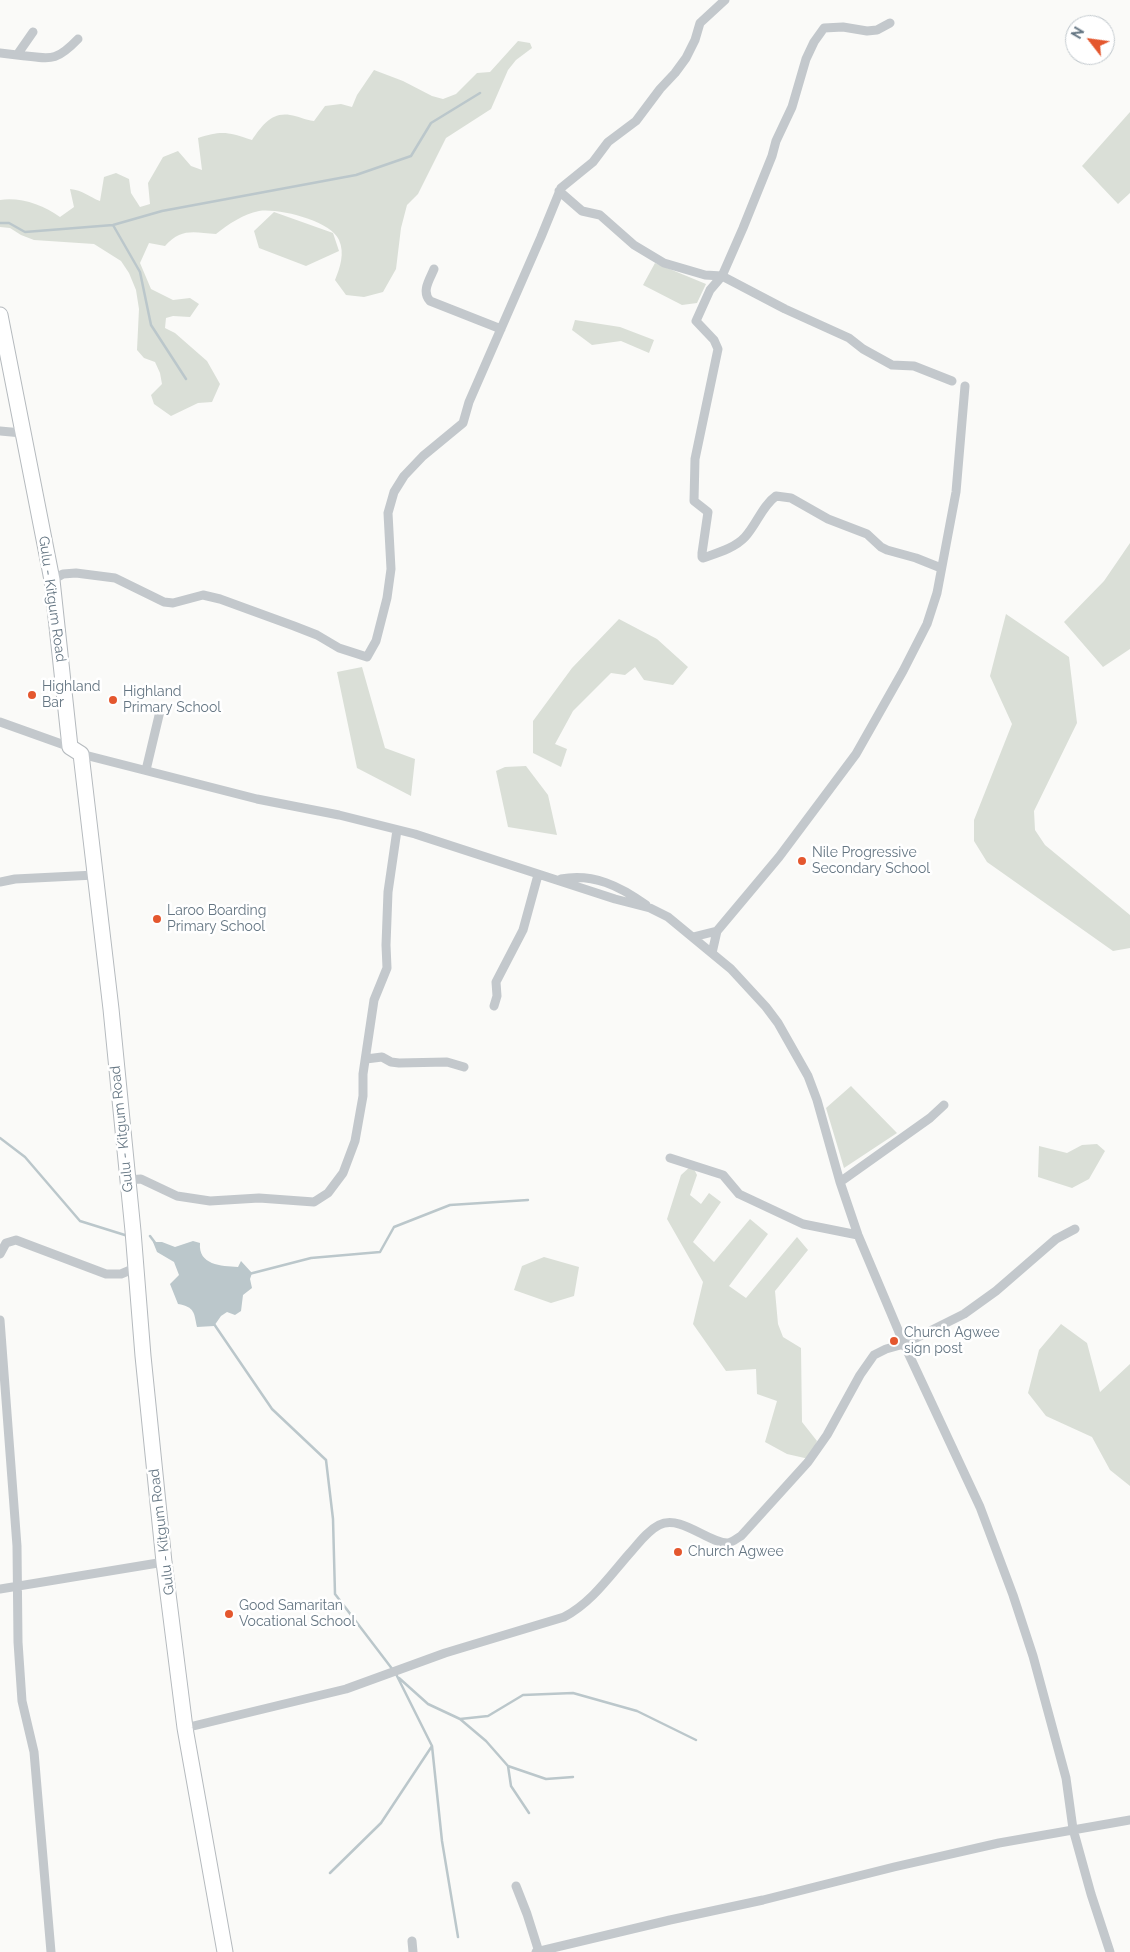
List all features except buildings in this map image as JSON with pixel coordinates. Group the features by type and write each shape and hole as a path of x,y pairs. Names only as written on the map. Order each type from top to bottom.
{"main road":[{"name":"Gulu - Kitgum Road","path":"0,315 52,580 95,875 111,1009 164,1562 185,1728 225,1952"}],"street":[{"path":"52,580 63,574 76,573 115,578 164,602 173,603 203,595 220,599 317,635 339,648 367,657 376,641 387,598 391,569 388,513 394,492 404,476 423,456 463,423 469,402 542,237 559,191 593,162 608,142 636,121 686,58 695,40 700,23 725,0"},
{"path":"890,23 867,32 843,27 824,28 818,34 806,59 792,107 776,141 759,191 722,276 710,290 696,321 714,340 718,349 695,459 694,501 708,512 702,557 705,558 734,546 745,538 763,511 776,496 791,498 828,519 867,534 881,547 941,568"},
{"path":"17,55 33,32"},
{"path":"0,53 40,58 56,57 63,54 78,39"},
{"path":"559,191 582,211 600,215 634,245 664,263 705,275 722,276 785,309 849,338 863,349 892,365 914,366 952,381"},
{"path":"434,269 426,289 427,297 430,301 501,329"},
{"path":"712,953 717,931 779,857 856,754 927,624 937,593 956,492 965,386"},
{"path":"0,431 22,433"},
{"path":"146,770 161,707"},
{"path":"0,722 76,751 146,770 257,799 339,815 414,834 538,874 559,879 574,876 613,885 668,917 731,969 766,1007 778,1023 808,1076 858,1235 904,1344 980,1507 1013,1595 1033,1656 1066,1778 1073,1829 1109,1952"},
{"path":"127,1180 141,1179 177,1196 210,1201 259,1198 314,1202 328,1193 343,1173 354,1142 363,1096 363,1074 374,1000 387,968 388,892 397,830"},
{"path":"494,1006 497,996 496,982 523,930 538,874"},
{"path":"0,882 15,879 95,875"},
{"path":"693,937 717,931"},
{"path":"366,1059 382,1057 399,1064 447,1062 464,1067"},
{"path":"840,1182 930,1118 944,1105"},
{"path":"670,1158 723,1175 740,1194 803,1224 858,1235"},
{"path":"185,1728 346,1689 445,1653 564,1617 580,1608 591,1598 638,1543 660,1524 673,1522 723,1542 732,1542 741,1536 808,1462 874,1355 886,1349 904,1344 964,1314 996,1291 1056,1239 1075,1229"},
{"path":"0,1254 6,1243 16,1240 106,1274 121,1274 135,1268"},
{"path":"0,1320 5,1446 17,1546 22,1701 34,1752 51,1952"},
{"path":"0,1589 164,1562"},
{"path":"516,1886 527,1914 538,1952 670,1920 764,1900 894,1867 1073,1829 1130,1820"},
{"path":"412,1941 413,1952"}],"shaded area":[{"path":"518,41 530,43 532,48 516,60 508,70 491,109 446,138 418,194 407,205 401,228 396,269 383,292 364,297 346,295 335,280 342,255 339,240 326,227 304,217 291,214 268,211 253,212 231,223 216,234 188,232 176,236 165,246 149,243 140,263 151,289 173,300 190,298 199,304 190,317 173,316 166,318 165,328 175,333 207,361 220,384 212,402 198,403 171,416 154,404 151,395 162,384 160,373 155,362 144,358 137,350 139,309 136,290 129,273 121,261 94,244 34,240 10,228 0,227 0,200 8,199 32,203 60,217 74,207 70,189 82,192 100,201 104,177 116,173 129,179 131,193 140,207 150,204 148,183 163,157 178,151 191,166 202,170 198,138 225,133 252,140 263,125 277,116 290,115 314,121 325,106 341,104 352,107 357,95 374,70 443,99 456,94 477,73 490,72"},
{"path":"1130,112 1130,193 1118,204 1082,166"},
{"path":"274,212 333,233 339,251 306,266 259,248 254,231"},
{"path":"655,263 706,284 697,303 682,305 643,285"},
{"path":"575,320 620,327 654,340 649,353 621,341 592,345 572,330"},
{"path":"1130,543 1130,649 1103,667 1064,622 1104,581"},
{"path":"1006,614 1069,657 1077,723 1034,811 1035,830 1045,845 1130,915 1130,948 1113,951 987,862 974,841 974,820 1012,724 990,676"},
{"path":"619,619 657,639 688,667 673,685 644,680 635,667 625,675 611,673 573,711 555,744 567,749 561,767 533,753 533,721 572,668"},
{"path":"362,667 385,748 415,759 411,796 357,768 337,672"},
{"path":"526,766 548,795 557,835 508,827 496,771 505,767"},
{"path":"851,1086 897,1133 844,1168 826,1108"},
{"path":"1097,1144 1105,1151 1089,1179 1072,1188 1038,1177 1039,1146 1067,1153 1082,1145"},
{"path":"692,1165 697,1175 690,1195 701,1204 709,1193 721,1202 693,1242 714,1262 750,1219 768,1234 729,1286 746,1298 797,1237 808,1250 775,1291 778,1324 783,1337 801,1348 802,1422 817,1441 809,1459 787,1454 765,1442 777,1401 757,1394 756,1369 726,1371 693,1324 703,1282 667,1219 681,1175"},
{"path":"193,1241 200,1243 200,1250 203,1256 212,1263 238,1267 241,1261 252,1273 250,1279 252,1288 243,1295 241,1311 235,1315 227,1312 221,1316 214,1326 197,1327 193,1311 188,1307 178,1304 170,1284 179,1275 174,1262 157,1252 153,1242 162,1242 175,1247"},
{"path":"544,1257 579,1267 574,1296 551,1303 514,1290 522,1266"},
{"path":"1061,1324 1087,1343 1100,1392 1130,1364 1130,1486 1110,1470 1092,1437 1046,1416 1028,1393 1039,1350"}],"waterway":[{"path":"0,223 9,223 25,232 113,225 162,211 356,175 411,156 431,123 480,93"},
{"path":"113,225 140,272 151,325 186,379"},
{"path":"0,1138 25,1157 80,1221 128,1236"},
{"path":"249,1274 311,1258 380,1252 394,1227 450,1205 528,1200"},
{"path":"150,1236 156,1244"},
{"path":"214,1324 272,1409 326,1460 333,1519 335,1594 393,1670"},
{"path":"396,1674 432,1746 442,1841 458,1937"},
{"path":"399,1678 428,1704 460,1719 488,1716 523,1695 573,1693 637,1711 696,1740"},
{"path":"460,1719 486,1741 508,1766 511,1786 529,1813"},
{"path":"330,1873 381,1823 432,1746"},
{"path":"508,1766 546,1779 573,1777"}],"place":[{"name":"Highland Bar","path":"32,695"},
{"name":"Highland Primary School","path":"113,700"},
{"name":"Nile Progressive Secondary School","path":"802,861"},
{"name":"Laroo Boarding Primary School","path":"157,919"},
{"name":"Church Agwee sign post","path":"894,1341"},
{"name":"Church Agwee","path":"678,1552"},
{"name":"Good Samaritan Vocational School","path":"229,1614"}]}
